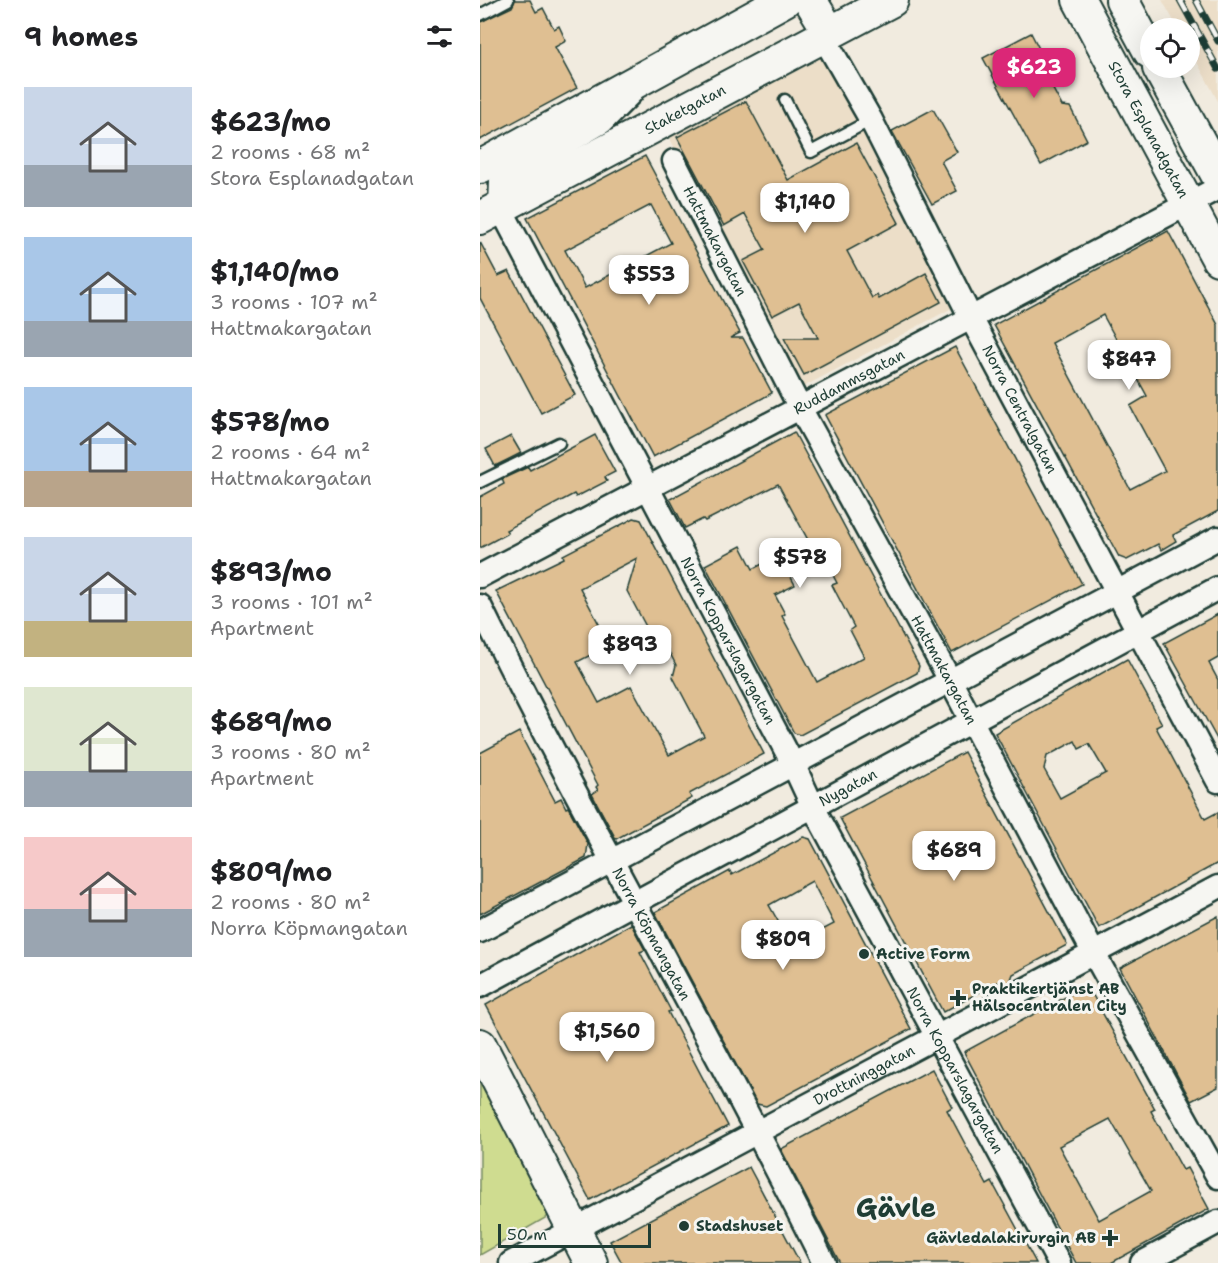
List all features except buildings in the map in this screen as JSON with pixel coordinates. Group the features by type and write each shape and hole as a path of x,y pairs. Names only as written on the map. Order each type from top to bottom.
{"main road":[{"path":"698,47 726,18 734,0"},
{"name":"Norra Centralgatan","path":"810,0 826,35"},
{"name":"Staketgatan","path":"490,212 892,0"},
{"name":"Stora Esplanadgatan","path":"1079,0 1218,259"},
{"path":"1122,0 1140,33"},
{"path":"480,167 774,3 794,51"},
{"path":"1164,78 1218,176"},
{"path":"480,1045 591,1263"}],"street":[{"name":"Norra Centralgatan","path":"826,35 971,318 1218,781"},
{"path":"490,212 501,181 603,122 653,71"},
{"name":"Hattmakargatan","path":"674,161 800,408 951,682 1093,952 1218,1177"},
{"name":"Ruddammsgatan","path":"480,576 1218,188"},
{"name":"Norra Kopparslagargatan","path":"490,212 646,488 794,766 813,807 1059,1263"},
{"path":"480,931 794,766 1218,538"},
{"name":"Nygatan","path":"480,986 1218,588"},
{"name":"Norra Köpmangatan","path":"480,606 532,713 759,1131 824,1263"},
{"name":"Drottninggatan","path":"512,1263 1218,887"},
{"path":"1142,1263 1218,1222"}],"lane":[{"path":"480,15 508,0"},
{"path":"785,100 811,152 870,120"},
{"path":"480,482 559,442"}],"shaded area":[{"path":"1162,0 1218,0 1218,101 1200,68 1200,18 1172,18"},
{"path":"823,57 954,307 803,387 669,137"}],"green space":[{"path":"480,1071 554,1213 480,1255"}],"railway":[{"path":"1180,0 1218,69"},
{"path":"1196,0 1218,41"}],"place":[{"name":"Active Form","path":"864,954"},
{"name":"Praktikertjänst AB Hälsocentralen City","path":"958,998"},
{"name":"Stadshuset","path":"684,1226"},
{"name":"Gävledalakirurgin AB","path":"1110,1238"}],"district":[{"name":"Gävle","path":"896,1207"}]}
